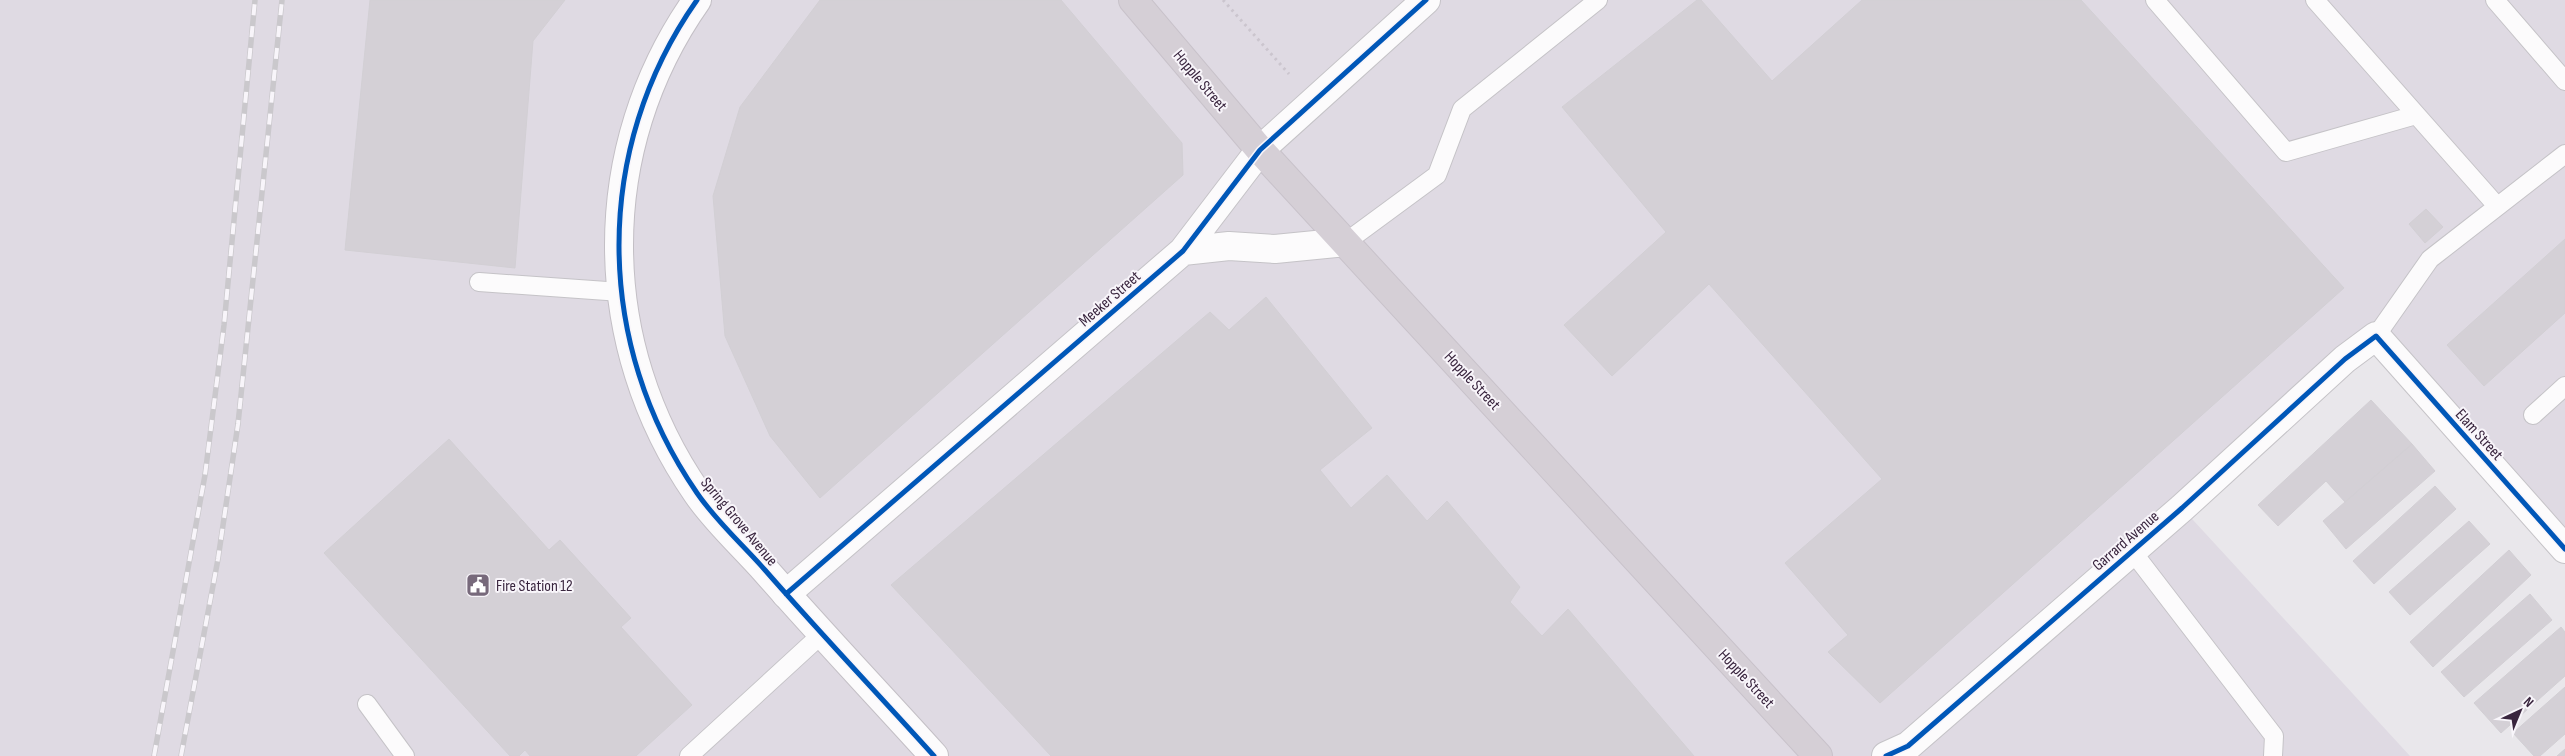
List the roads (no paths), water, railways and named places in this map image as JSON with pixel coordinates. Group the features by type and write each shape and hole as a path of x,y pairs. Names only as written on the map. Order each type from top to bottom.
{"main road":[{"name":"Hopple Street","path":"1133,0 1260,150 1818,756"}],"street":[{"name":"Spring Grove Avenue","path":"697,0 681,22 655,73 635,127 623,184 618,241 621,292 632,356 659,428 698,494 822,634 934,756"},
{"name":"Meeker Street","path":"786,594 1183,251 1260,150 1426,0"},
{"path":"1183,251 1229,246 1275,248 1346,242"},
{"name":"Elam Street","path":"2376,336 2565,549"},
{"name":"Garrard Avenue","path":"1886,756 1908,746 2132,551 2345,359 2376,336"}],"lane":[{"path":"1346,242 1437,175 1462,109 1598,0"},
{"path":"2155,0 2286,152 2416,115"},
{"path":"2316,0 2497,206"},
{"path":"2495,0 2565,81"},
{"path":"2376,336 2430,259 2565,154"},
{"path":"479,282 621,292"},
{"path":"2533,414 2565,386"},
{"path":"2132,551 2274,736 2273,756"},
{"path":"689,756 822,634"},
{"path":"367,704 405,756"}],"railway":[{"path":"154,756 205,475 224,325 255,0"},
{"path":"181,756 218,559 238,424 282,0"}],"place":[{"name":"Fire Station 12","path":"478,585"}]}
